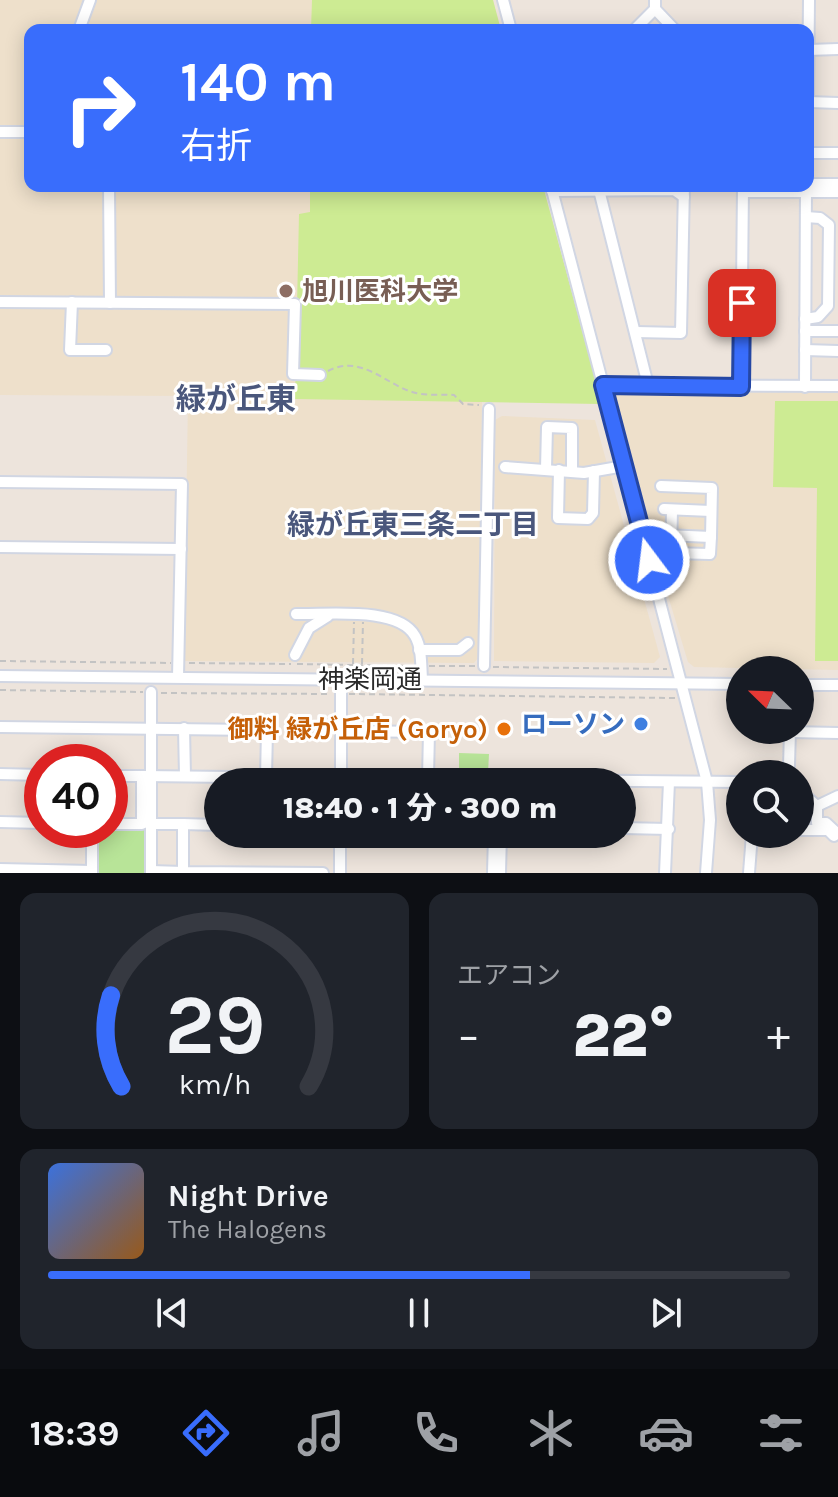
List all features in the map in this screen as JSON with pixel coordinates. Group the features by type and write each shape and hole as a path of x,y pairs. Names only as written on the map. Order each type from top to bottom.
{"street":[{"path":"81,24 90,0"},
{"path":"503,0 509,24"},
{"path":"809,0 809,24"},
{"path":"639,24 655,4 670,24"},
{"path":"814,50 838,49"},
{"path":"814,102 838,103"},
{"path":"0,132 24,132"},
{"path":"814,153 838,153"},
{"path":"814,186 838,184"},
{"path":"814,188 838,192"},
{"path":"109,192 110,303"},
{"path":"553,192 707,782 710,820 706,873"},
{"path":"600,192 648,385"},
{"path":"636,332 681,333 684,192"},
{"path":"741,387 743,192"},
{"path":"805,387 807,192"},
{"path":"805,319 818,317 828,306 829,225 820,218 806,217"},
{"path":"0,302 295,304 293,374 320,375"},
{"path":"72,302 70,350 106,350"},
{"path":"805,331 838,331"},
{"path":"805,350 838,351"},
{"path":"603,385 838,386"},
{"path":"484,666 489,409"},
{"path":"546,469 547,427 572,428 572,472"},
{"path":"505,467 572,472 624,466"},
{"path":"559,470 558,518 588,519 593,513 594,471"},
{"path":"0,482 182,484 178,677"},
{"path":"661,486 712,488 710,554 671,553 668,510 711,511"},
{"path":"642,534 711,537"},
{"path":"0,547 181,549"},
{"path":"296,614 332,615 354,620 383,616 401,622 416,637 422,679"},
{"path":"295,655 309,628 332,615"},
{"path":"419,650 459,650 468,643"},
{"name":"神楽岡通","path":"0,676 726,684"},
{"path":"341,679 341,768"},
{"path":"814,685 838,685"},
{"path":"151,692 152,728 147,776 151,872 323,873"},
{"path":"0,727 267,730 266,768"},
{"path":"184,728 185,776"},
{"path":"341,731 429,732 428,768"},
{"path":"814,732 838,733"},
{"path":"0,774 24,775"},
{"path":"128,776 204,776"},
{"path":"636,782 726,782"},
{"path":"665,873 669,782"},
{"path":"817,806 838,796"},
{"path":"814,803 817,806 817,823 826,823 838,834"},
{"path":"0,822 24,823"},
{"path":"128,824 204,825"},
{"path":"183,824 183,872"},
{"path":"636,828 669,829"},
{"path":"814,830 828,830 838,840"},
{"path":"0,869 92,872 92,848"},
{"path":"340,848 340,873"},
{"path":"493,873 494,848"},
{"path":"500,873 501,848"},
{"path":"749,873 751,848"}],"path":[{"path":"320,375 334,368 375,370 415,393 454,395 463,404 483,405 489,409"},
{"path":"353,665 354,620"},
{"path":"354,620 372,622"},
{"path":"354,620 363,642 362,665"},
{"path":"353,642 363,642"},
{"path":"0,661 414,666"},
{"path":"428,666 677,669"}],"shaded area":[{"name":"旭川医科大学","path":"0,0 493,0 499,24 24,24 24,192 545,192 602,404 482,400 478,658 474,663 184,661 188,396 0,395"},
{"path":"616,390 838,391 838,670 814,670 814,656 726,656 726,668 694,667 688,662 609,400"},
{"path":"502,416 595,420 660,657 654,663 494,661 495,420"}],"green space":[{"path":"312,0 493,0 499,24 311,24"},
{"path":"310,192 545,192 602,404 295,399 299,214 310,212"},
{"path":"775,401 838,401 838,661 815,661 817,488 773,487"},
{"path":"459,753 489,754 488,768 459,768"},
{"path":"128,828 145,828 145,873 97,873 98,848 128,848"}],"place":[{"name":"旭川医科大学","path":"286,291"},
{"name":"ローソン","path":"641,724"},
{"name":"御料 緑が丘店 (Goryo)","path":"504,729"}],"district":[{"name":"緑が丘東","path":"236,399"},
{"name":"緑が丘東三条二丁目","path":"413,524"}],"route":[{"path":"649,560 603,385 741,387 742,303"}]}
